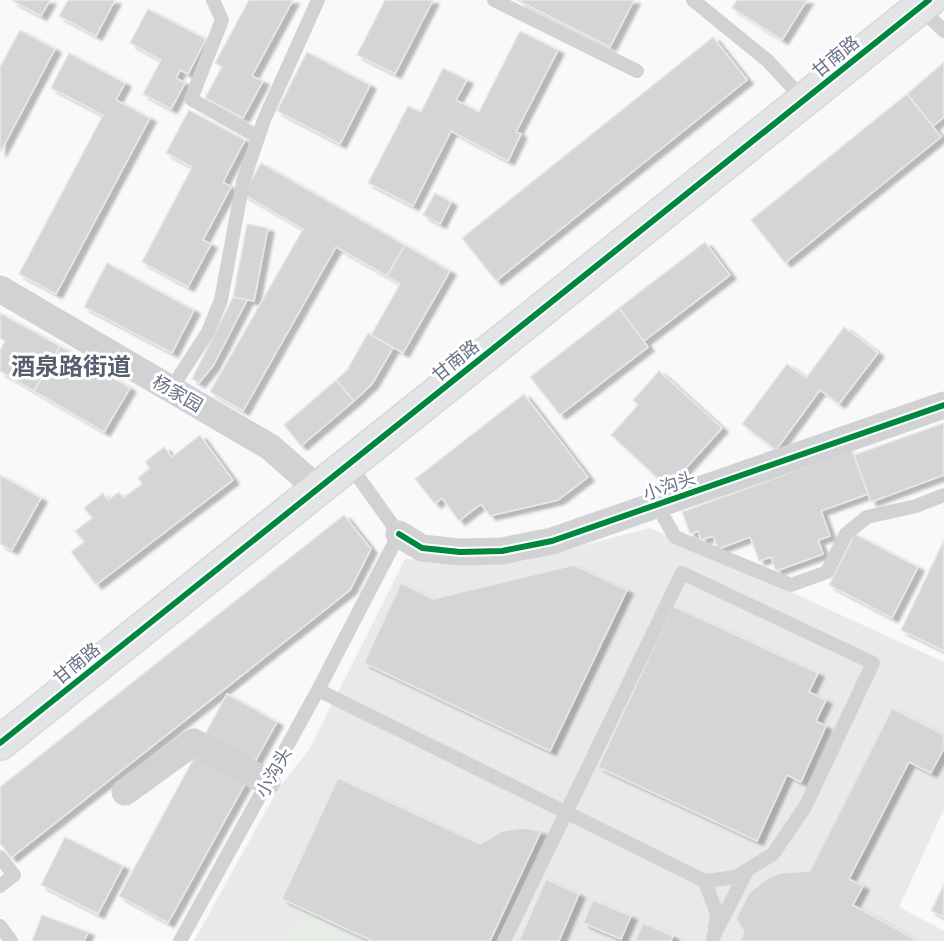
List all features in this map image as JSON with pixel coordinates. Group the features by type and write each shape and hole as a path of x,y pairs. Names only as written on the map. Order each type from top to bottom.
{"street":[{"name":"甘南路","path":"0,743 925,4"},
{"name":"杨家园","path":"0,289 270,447 318,489"},
{"name":"小沟头","path":"399,534 422,548 460,552 502,552 552,541 944,405"},
{"path":"125,792 194,742 267,782"}],"lane":[{"path":"213,0 222,20 191,99 258,136"},
{"path":"171,389 208,332 221,300 243,182 269,109 318,0"},
{"path":"494,0 637,70"},
{"path":"693,0 768,61 804,100"},
{"path":"925,4 944,31"},
{"path":"349,464 399,534"},
{"path":"657,505 675,537 790,585 826,572 846,534 867,517 916,506 944,495"},
{"name":"小沟头","path":"180,941 239,847 267,782 399,534"},
{"path":"318,690 566,812 705,881 736,877 773,854 805,807 873,663 682,573 566,812 504,941"},
{"path":"0,857 14,876 0,885"},
{"path":"712,939 748,869"},
{"path":"705,881 717,914 712,939"},
{"path":"0,926 11,941"}],"shaded area":[{"path":"650,528 944,662 944,809 899,907 944,931 944,941 194,941 278,789 309,750 405,559 519,562"},
{"path":"301,911 366,941 287,941"}],"building":[{"path":"11,0 50,0 41,16"},
{"path":"68,0 115,0 96,36 59,16"},
{"path":"249,0 293,0 252,76 263,81 243,118 205,98 222,67 215,63"},
{"path":"385,0 433,0 395,74 357,55"},
{"path":"517,0 634,0 610,47"},
{"path":"737,0 807,0 782,40 732,8"},
{"path":"148,9 206,39 188,74 180,70 176,78 185,83 171,109 143,94 161,60 130,43"},
{"path":"20,30 55,49 0,153 0,67"},
{"path":"520,31 558,50 516,132 521,134 508,161 451,131 413,206 368,183 408,106 421,112 443,68 467,80 456,100 479,112"},
{"path":"713,37 747,80 496,281 462,238"},
{"path":"307,52 370,85 340,144 277,111"},
{"path":"69,53 125,83 116,100 150,118 56,294 19,274 103,115 51,88"},
{"path":"944,62 944,117 933,126 907,94"},
{"path":"907,94 941,137 785,263 751,220"},
{"path":"189,110 245,140 223,182 231,187 203,240 211,244 188,287 142,262 192,167 166,153"},
{"path":"261,163 405,245 387,276 336,247 243,411 210,392 303,229 243,194"},
{"path":"435,193 451,202 440,224 423,215"},
{"path":"247,224 268,228 254,301 233,297"},
{"path":"705,242 730,275 644,341 619,308"},
{"path":"405,245 450,271 403,353 371,335 400,284 387,276"},
{"path":"107,263 194,310 172,353 84,307"},
{"path":"233,297 247,300 213,366 199,383 192,379"},
{"path":"619,308 648,347 560,415 530,377"},
{"path":"0,313 60,346 34,391 0,371 0,350 5,341 0,338"},
{"path":"844,327 878,353 839,404 820,390 776,450 742,424 787,364 806,378"},
{"path":"368,333 393,348 372,384 354,401 336,380 347,370"},
{"path":"60,346 130,388 104,432 34,391"},
{"path":"659,371 722,428 668,488 611,435 638,405 633,400"},
{"path":"336,380 354,401 301,446 284,425"},
{"path":"524,394 588,477 558,500 490,516 481,504 459,521 442,498 435,504 415,479"},
{"path":"944,423 944,475 871,502 854,455"},
{"path":"200,435 233,480 96,585 71,552 84,542 75,531 92,518 84,508 103,493 108,500 119,492 123,498 142,484 138,478 150,468 145,462 164,447 172,457"},
{"path":"852,450 868,494 821,511 830,536 818,540 823,554 776,571 771,557 759,561 750,537 718,549 713,536 701,540 698,531 690,534 682,512"},
{"path":"0,475 41,498 12,550 0,544"},
{"path":"344,515 371,549 350,590 11,858 0,843 0,787"},
{"path":"855,534 918,567 892,618 829,585"},
{"path":"944,540 944,651 901,630"},
{"path":"574,565 627,590 550,751 364,663 401,583 433,599"},
{"path":"673,606 818,673 809,692 826,700 816,721 826,726 801,782 787,775 757,841 598,767"},
{"path":"227,694 277,722 253,765 203,738"},
{"path":"892,708 944,735 944,748 931,773 909,762 849,879 863,886 853,905 918,941 740,941 744,932 736,918 750,892 768,878 780,873 810,871"},
{"path":"195,756 245,784 168,923 119,896"},
{"path":"338,778 480,844 502,831 522,828 541,831 490,941 372,941 282,899"},
{"path":"65,837 123,866 98,914 41,885"},
{"path":"546,879 579,894 559,941 519,941"},
{"path":"944,884 944,917 931,911"},
{"path":"593,900 631,916 621,939 583,923"},
{"path":"42,915 88,932 84,941 32,941"},
{"path":"643,923 673,936 671,941 635,941"}],"cycle path":[{"path":"0,743 929,0"},
{"path":"399,534 422,548 460,552 502,551 552,541 944,405"}],"district":[{"name":"酒泉路街道","path":"71,366"}]}
